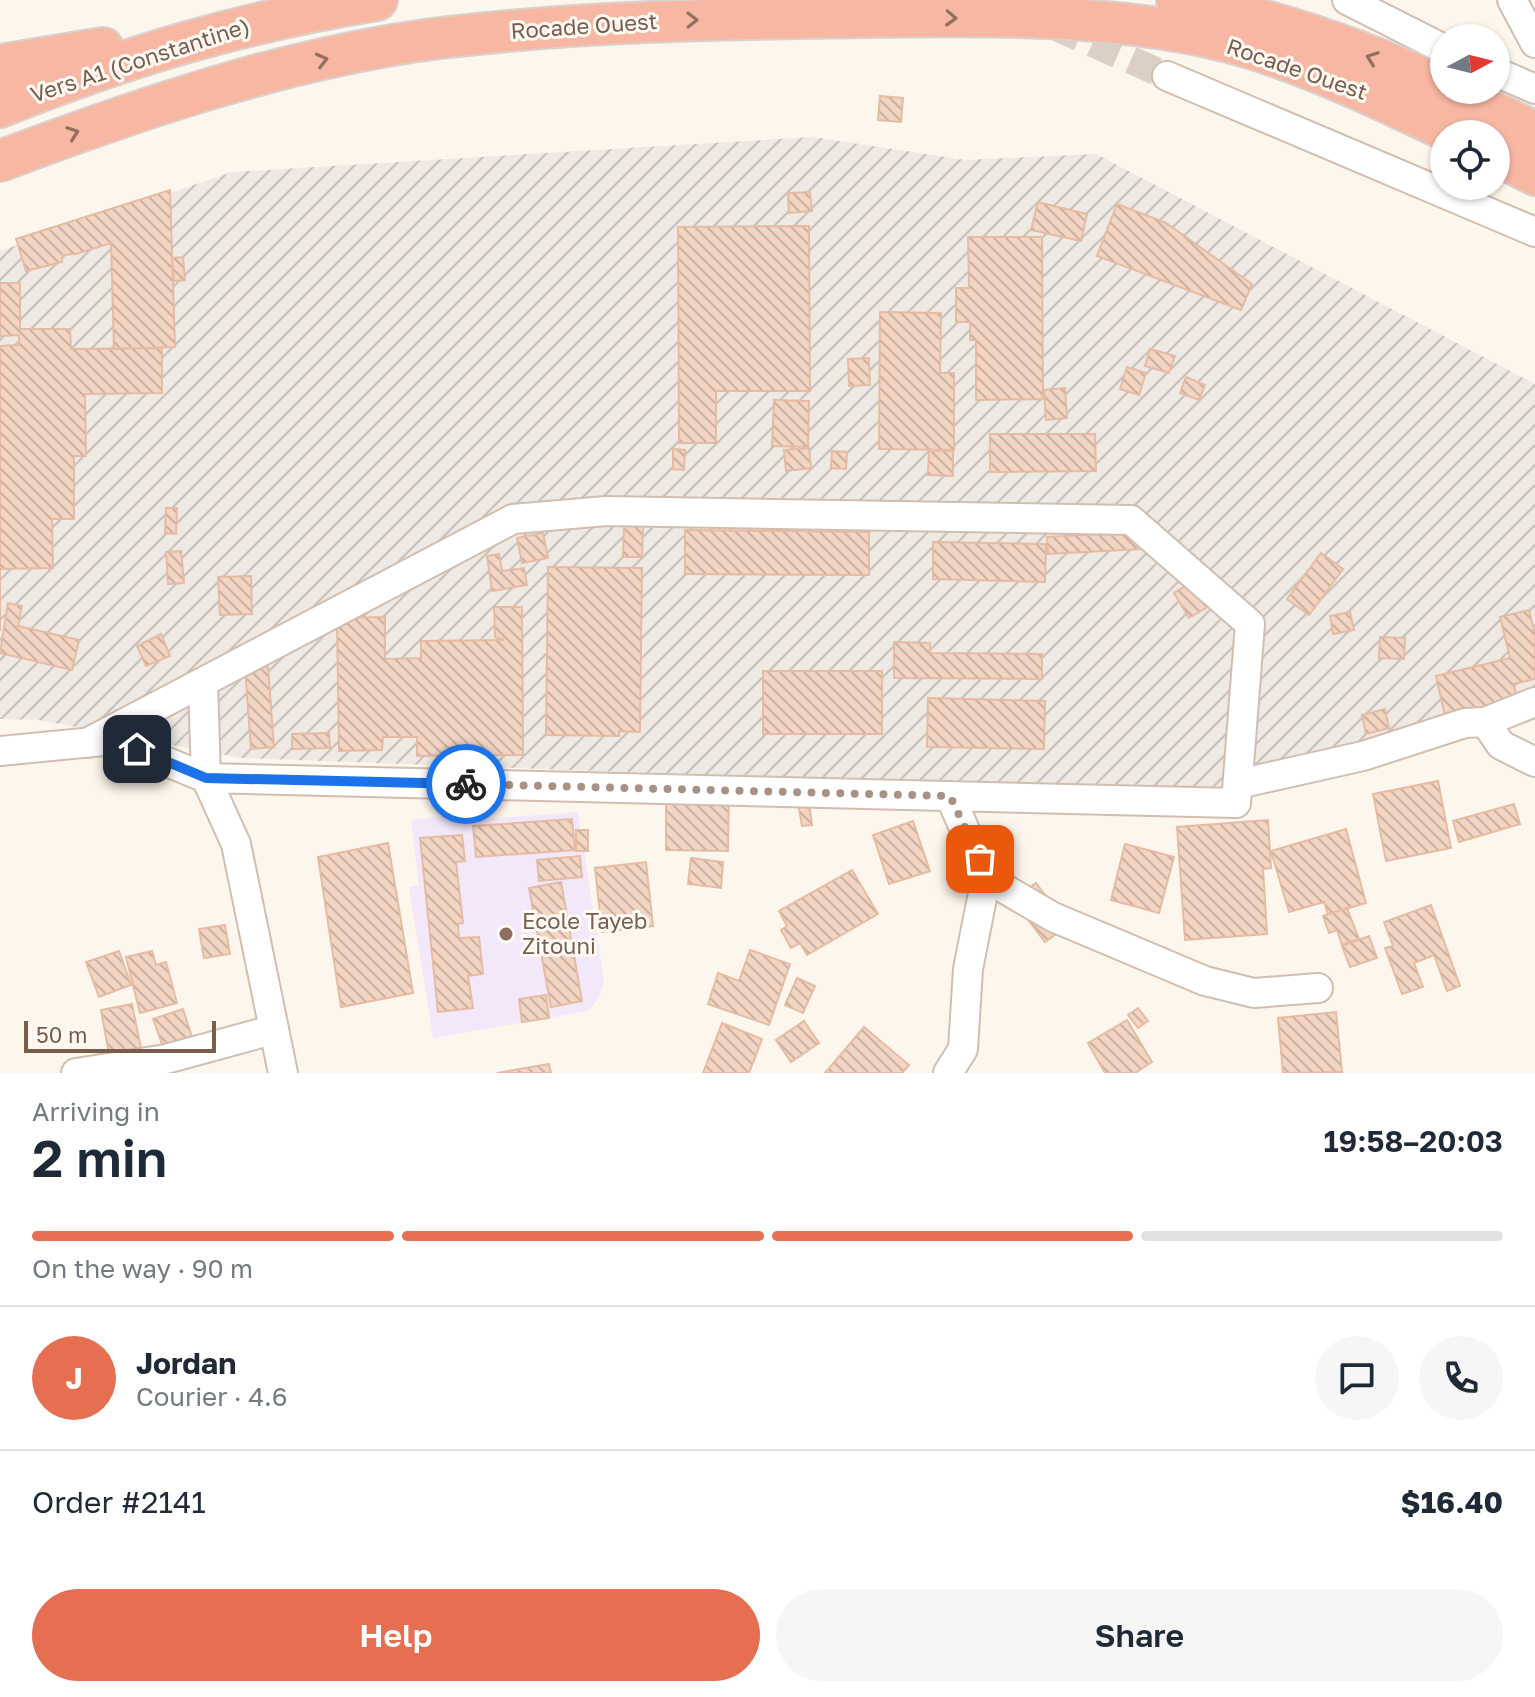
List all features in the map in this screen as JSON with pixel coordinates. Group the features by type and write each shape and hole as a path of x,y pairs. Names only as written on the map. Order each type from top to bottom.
{"highway":[{"name":"Vers A1 (Constantine)","path":"0,107 76,77 293,8 377,0"},
{"path":"1177,0 1247,13 1430,81"},
{"name":"Rocade Ouest","path":"0,161 124,115 326,59 438,38 641,20 912,16 1123,23 1245,46 1354,86 1430,122"},
{"path":"0,65 206,34"},
{"path":"1477,104 1535,132"},
{"path":"1510,162 1535,175"}],"street":[{"path":"1347,0 1430,42"},
{"path":"1512,0 1535,43"},
{"path":"1167,76 1535,232"},
{"path":"1510,78 1535,89"},
{"path":"0,751 87,743 114,740 206,778 1236,803 1250,624 1131,520 606,511 513,519 87,743"},
{"path":"203,682 206,778 236,844 283,1073"},
{"path":"1238,784 1363,756 1465,723 1485,722 1535,702"},
{"path":"1485,722 1501,745 1535,762"},
{"path":"948,1073 963,1049 968,969 986,878 950,796"},
{"path":"986,878 1053,917 1205,981 1254,993 1318,988"},
{"path":"76,1073 166,1059 272,1030"}],"shaded area":[{"path":"813,137 965,160 1096,154 1535,384 1535,691 1261,795 241,758 39,720 0,719 0,251 232,172"},
{"name":"Ecole Tayeb Zitouni","path":"578,812 604,981 599,998 588,1011 433,1038 409,887 419,885 411,820 457,815 458,821"}],"building":[{"path":"880,96 903,98 901,122 878,120"},
{"path":"170,190 175,347 114,349 111,243 62,255 62,262 26,271 16,239"},
{"path":"810,192 812,211 789,213 788,193"},
{"path":"1038,202 1087,214 1081,241 1031,230"},
{"path":"1117,204 1166,223 1252,284 1241,310 1097,256"},
{"path":"809,226 810,391 716,391 716,443 679,443 678,227"},
{"path":"968,237 1042,237 1043,399 976,400 976,340 970,340 970,322 956,322 956,288 969,288"},
{"path":"183,257 185,280 174,281 172,258"},
{"path":"0,283 20,283 20,329 70,329 71,349 162,348 162,393 85,394 86,456 74,456 74,519 52,519 53,568 0,569 0,346 19,345 19,335 0,336"},
{"path":"880,312 941,313 940,373 954,373 954,450 879,449"},
{"path":"1150,349 1175,356 1169,373 1145,366"},
{"path":"869,358 870,385 849,386 848,359"},
{"path":"1127,367 1146,373 1139,395 1120,389"},
{"path":"1186,377 1205,385 1199,400 1180,393"},
{"path":"1065,388 1067,418 1046,420 1044,390"},
{"path":"774,400 809,401 808,447 772,446"},
{"path":"990,434 1095,434 1096,471 990,472"},
{"path":"809,448 811,468 786,471 784,450"},
{"path":"673,449 685,450 684,470 673,469"},
{"path":"832,451 847,452 846,469 831,468"},
{"path":"929,451 953,451 953,476 928,475"},
{"path":"166,508 177,508 176,534 165,533"},
{"path":"624,526 643,526 642,557 623,557"},
{"path":"685,530 869,532 869,575 685,574"},
{"path":"1141,532 1142,549 1048,554 1047,537"},
{"path":"543,533 548,558 522,563 517,538"},
{"path":"933,542 1046,544 1045,582 933,579"},
{"path":"181,551 184,583 168,584 166,552"},
{"path":"1321,553 1343,569 1309,615 1287,599"},
{"path":"499,554 502,571 524,568 527,585 492,591 487,556"},
{"path":"548,567 642,568 640,732 619,731 619,736 546,735"},
{"path":"251,576 252,614 220,615 218,577"},
{"path":"1196,579 1211,605 1189,618 1174,593"},
{"path":"8,603 22,606 18,626 79,640 72,670 0,653"},
{"path":"494,607 522,607 523,755 417,756 417,737 383,737 382,750 339,751 337,618 385,617 385,659 421,658 421,641 504,640 495,637"},
{"path":"1529,610 1535,634 1535,679 1514,684 1517,699 1445,716 1436,676 1510,658 1500,617"},
{"path":"1350,612 1354,630 1333,634 1330,616"},
{"path":"161,634 170,656 146,666 137,646"},
{"path":"1380,637 1405,638 1404,659 1379,658"},
{"path":"894,642 930,643 930,653 1042,654 1042,679 894,678"},
{"path":"268,667 274,747 251,749 245,669"},
{"path":"763,671 882,671 882,734 763,734"},
{"path":"928,698 1045,701 1044,749 927,747"},
{"path":"1385,709 1389,728 1366,734 1362,715"},
{"path":"329,733 330,748 292,749 292,734"},
{"path":"1438,781 1451,848 1386,861 1373,794"},
{"path":"666,787 729,788 728,851 666,850"},
{"path":"809,803 812,825 802,826 798,804"},
{"path":"1514,804 1520,824 1459,842 1453,821"},
{"path":"572,819 575,850 476,857 473,826"},
{"path":"1268,820 1271,868 1263,869 1267,934 1185,940 1177,827"},
{"path":"913,821 930,871 889,884 873,835"},
{"path":"1346,829 1366,903 1328,914 1324,902 1289,912 1271,851"},
{"path":"576,830 588,830 588,851 576,851"},
{"path":"462,835 465,861 456,862 463,923 458,924 459,938 479,937 483,974 468,976 473,1008 438,1012 420,838"},
{"path":"388,843 413,993 341,1007 318,857"},
{"path":"1125,844 1174,857 1159,913 1111,900"},
{"path":"580,856 582,877 539,881 537,860"},
{"path":"691,858 723,862 721,888 688,884"},
{"path":"646,862 653,926 602,932 595,868"},
{"path":"852,870 878,914 807,955 800,943 791,948 781,930 787,926 779,911"},
{"path":"561,882 582,1001 551,1007 529,888"},
{"path":"1036,883 1068,925 1045,942 1013,900"},
{"path":"1431,905 1460,986 1447,991 1434,955 1414,963 1423,987 1402,994 1385,948 1393,946 1384,922"},
{"path":"1347,908 1359,939 1342,945 1337,930 1329,933 1323,916"},
{"path":"225,925 230,954 204,958 199,929"},
{"path":"1369,936 1377,958 1350,967 1342,946"},
{"path":"750,950 790,964 769,1025 708,1004 718,973 739,981"},
{"path":"119,951 131,985 99,997 86,962"},
{"path":"152,951 156,965 166,962 177,1003 140,1013 126,957"},
{"path":"797,978 815,986 803,1013 785,1005"},
{"path":"546,995 549,1018 522,1022 519,999"},
{"path":"132,1004 141,1048 109,1054 101,1010"},
{"path":"1138,1008 1148,1021 1138,1028 1128,1015"},
{"path":"183,1009 193,1040 164,1050 153,1019"},
{"path":"1336,1012 1342,1072 1283,1073 1278,1018"},
{"path":"1127,1020 1152,1062 1135,1073 1105,1073 1088,1043"},
{"path":"804,1021 819,1043 791,1062 776,1040"},
{"path":"722,1023 762,1039 749,1073 703,1073"},
{"path":"864,1027 909,1065 902,1073 825,1073"},
{"path":"549,1064 551,1073 497,1073"}],"tunnel":[{"path":"1054,26 1167,76"}],"way so far":[{"path":"466,784 950,796 980,859"}],"place":[{"name":"Ecole Tayeb Zitouni","path":"506,934"}],"route":[{"path":"137,749 206,778 466,784"}]}
